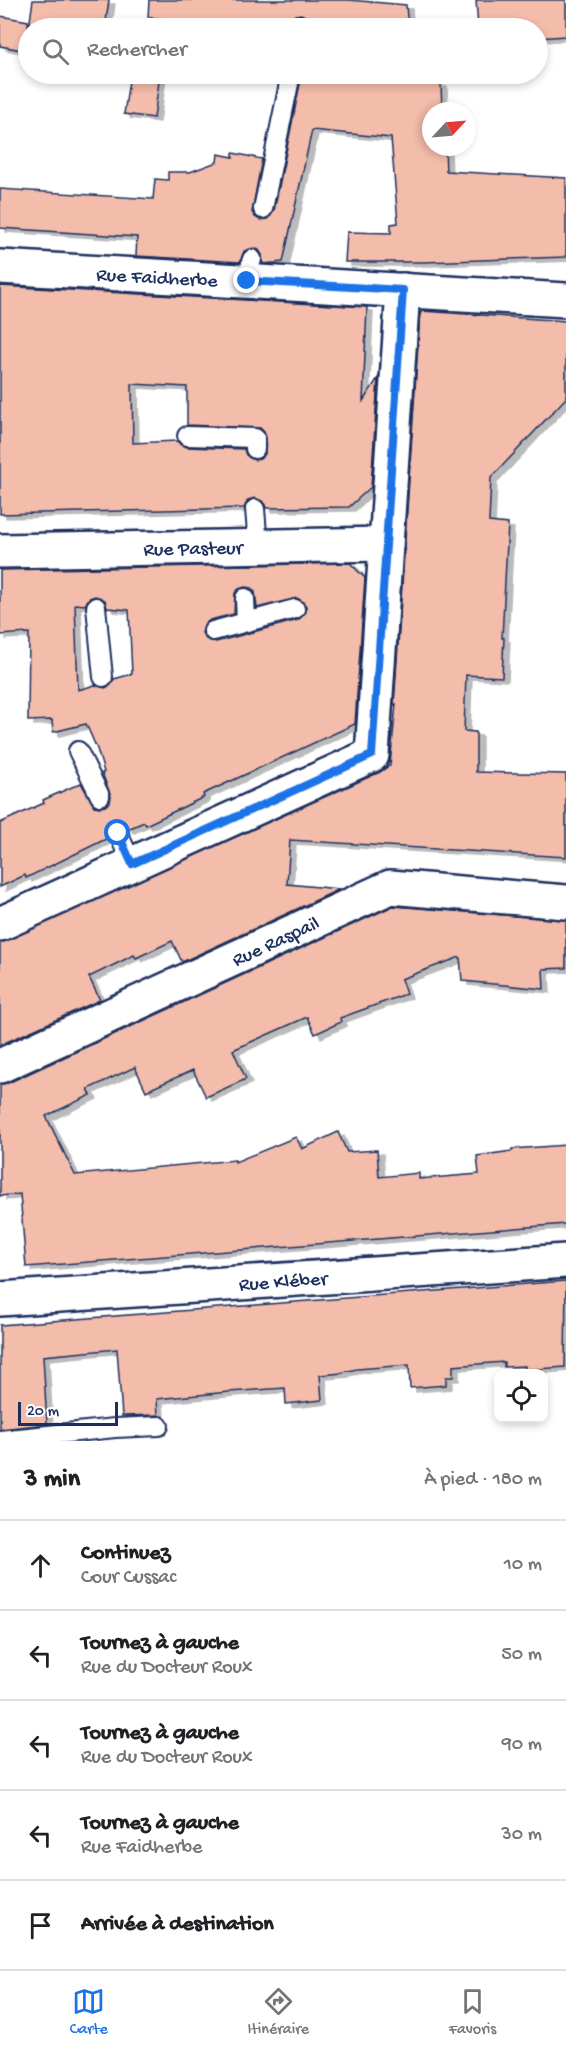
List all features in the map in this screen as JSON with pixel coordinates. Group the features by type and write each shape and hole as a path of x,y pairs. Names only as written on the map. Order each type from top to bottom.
{"street":[{"name":"Rue Faidherbe","path":"0,267 249,270 403,290 566,300"},
{"path":"0,924 372,755 403,290"},
{"name":"Rue Pasteur","path":"0,550 96,558 386,544"},
{"name":"Rue Raspail","path":"0,1066 390,887 566,902"},
{"name":"Rue Kléber","path":"0,1299 566,1261"}],"lane":[{"path":"263,209 289,84"},
{"path":"187,436 255,438 255,449"},
{"path":"247,552 255,508"},
{"path":"245,598 246,622"},
{"path":"96,607 103,677"},
{"path":"213,632 295,609"},
{"path":"78,751 100,796"},
{"path":"118,833 132,864"},
{"path":"0,1440 115,1428 159,1426"}],"building":[{"path":"33,0 109,0 106,18 30,18"},
{"path":"149,0 349,0 406,5 407,18 307,18 301,14 292,18 148,17"},
{"path":"476,0 566,0 566,36 548,37 548,18 477,18"},
{"path":"0,16 18,19 18,49 0,46"},
{"path":"128,84 159,84 154,118 124,114"},
{"path":"300,84 441,84 442,102 422,102 422,156 445,156 446,171 566,178 566,257 424,262 345,262 347,232 391,233 391,224 398,223 391,138 312,130 283,262 263,264 262,255 254,248 244,251 240,262 136,256 137,237 0,228 0,189 153,199 155,179 168,180 168,172 190,172 217,162 218,154 233,157 233,153 262,159 252,212 260,220 267,219 274,211"},
{"path":"0,286 367,307 363,401 378,378 371,487 349,507 266,508 264,502 255,498 248,500 244,508 0,514","holes":["132,384 187,387 187,425 260,428 266,437 265,454 260,459 254,460 246,455 244,449 187,447 177,441 133,443"]},
{"path":"422,311 566,321 566,398 491,478 489,522 508,524 502,677 466,675 464,731 476,732 476,772 566,774 566,857 290,840 287,884 340,889 182,962 172,941 136,958 134,955 89,977 100,1000 0,1045 0,943 380,772 390,765"},
{"path":"350,563 365,578 355,724 203,794 204,797 146,825 144,822 128,829 120,822 113,823 107,831 108,838 26,878 25,875 0,887 0,823 81,783 94,806 105,806 110,802 111,796 102,773 104,772 97,749 86,724 53,732 52,720 28,721 29,633 0,635 0,570","holes":["245,587 255,592 257,608 297,598 306,606 306,612 298,620 216,642 206,639 202,633 205,624 210,620 234,614 235,593","95,596 105,600 107,608 129,610 132,674 114,679 110,686 105,688 95,685 78,690 75,604 85,605 89,598"]},
{"path":"393,906 566,920 566,968 543,969 544,989 462,981 460,957 401,979 406,994 340,1018 341,1022 315,1034 307,1017 233,1050 246,1079 206,1097 193,1070 146,1091 135,1067 88,1089 91,1095 46,1116 75,1175 235,1160 235,1162 296,1137 302,1149 338,1132 347,1152 377,1150 379,1177 419,1173 419,1179 479,1174 477,1156 512,1151 512,1149 566,1145 566,1224 26,1267 20,1194 0,1196 0,1084 8,1083"},
{"path":"566,1281 565,1367 525,1369 525,1366 504,1367 504,1362 453,1366 453,1377 446,1377 446,1385 410,1388 409,1365 357,1369 320,1375 322,1400 286,1404 285,1388 229,1392 157,1399 158,1415 122,1416 117,1349 43,1356 47,1424 0,1429 0,1325"}],"route":[{"path":"118,833 132,864 372,755 403,290 247,281"}]}
